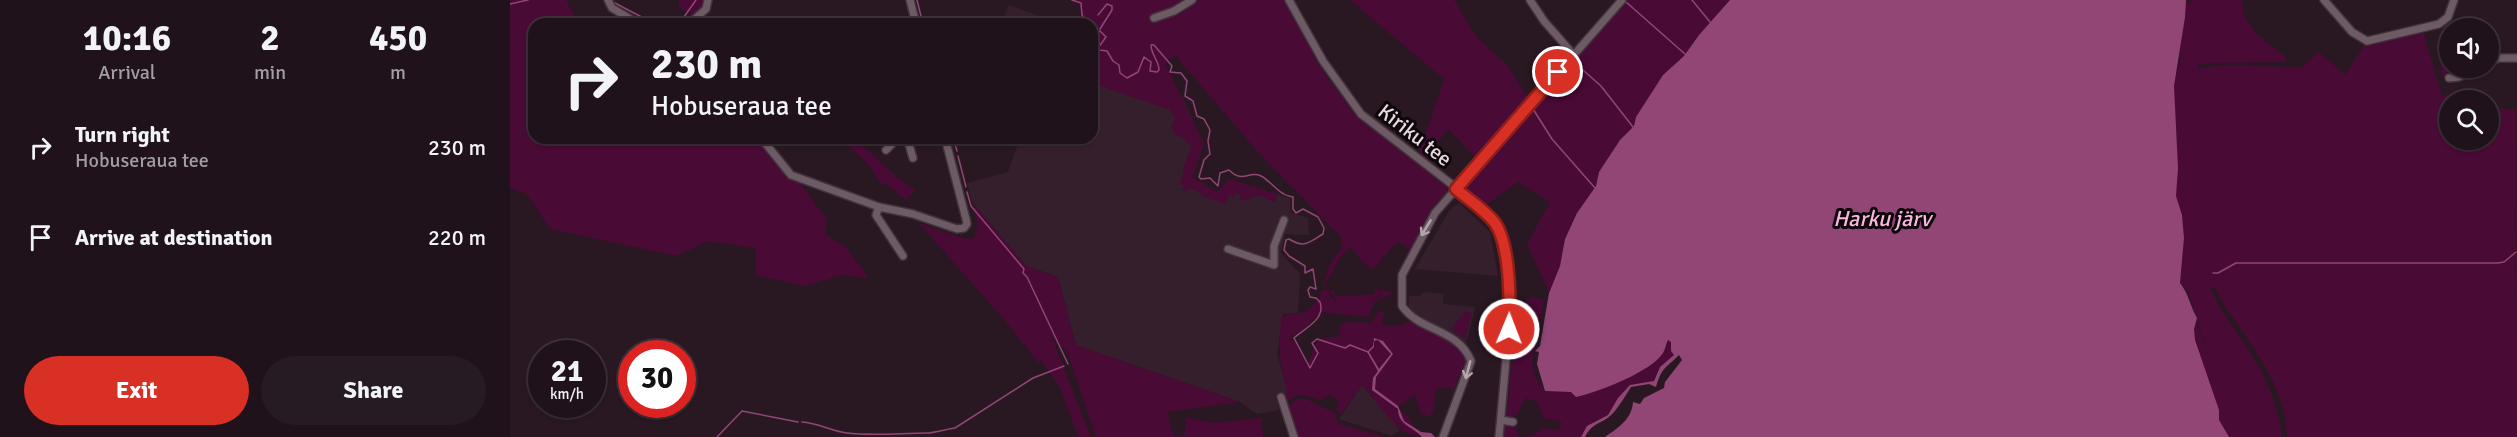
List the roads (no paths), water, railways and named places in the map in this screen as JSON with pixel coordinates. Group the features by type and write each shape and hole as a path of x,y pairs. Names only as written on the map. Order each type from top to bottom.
{"street":[{"path":"696,18 706,9 708,0"},
{"path":"910,0 914,18"},
{"path":"1154,18 1174,11 1192,0"},
{"name":"Kiriku tee","path":"1289,0 1323,61 1357,109 1456,189 1491,219 1498,229 1503,242 1508,278 1510,316 1499,437"},
{"path":"1530,0 1544,21 1573,54"},
{"path":"1443,437 1471,361 1457,340 1407,313 1402,306 1404,271 1430,220 1622,0"},
{"path":"2324,0 2352,32 2367,41 2439,24 2448,17 2454,0"},
{"path":"608,2 612,8 629,18"},
{"path":"2499,58 2517,58"},
{"path":"766,144 791,175 879,207 913,214 957,229 964,228 967,224 966,219 947,144"},
{"path":"886,150 892,144"},
{"path":"909,144 913,158"},
{"path":"879,207 876,215 903,256"},
{"path":"1228,249 1274,265 1274,246 1284,220"},
{"path":"1281,397 1294,437"},
{"path":"1501,420 1513,422"}],"water":[{"name":"Harku järv","path":"1730,0 2186,0 2174,86 2178,168 2176,196 2182,215 2184,238 2180,283 2197,318 2194,329 2195,340 2219,410 2219,420 2229,437 1605,437 1627,418 1633,402 1640,404 1644,398 1664,388 1665,382 1682,360 1679,355 1662,372 1656,387 1649,384 1631,387 1610,416 1592,428 1585,437 1581,437 1587,426 1608,415 1618,398 1630,385 1654,381 1660,367 1674,355 1671,351 1671,342 1668,340 1664,352 1657,360 1636,374 1610,386 1576,397 1571,392 1545,391 1537,364 1539,352 1535,351 1540,346 1549,293 1560,266 1565,239 1577,213 1596,186 1599,172 1620,140 1634,126 1636,117 1663,75 1684,56"},
{"path":"1374,338 1383,341 1393,354 1376,377 1375,389 1398,406 1404,421 1421,432 1431,433 1435,437 1422,437 1400,419 1398,409 1372,390 1373,378 1378,371 1367,352 1373,346","holes":["1378,340 1391,354 1379,369 1369,352 1374,347 1374,341"]}],"waterway":[{"path":"510,4 528,0"},
{"path":"683,18 696,0"},
{"path":"917,0 922,18"},
{"path":"1072,0 1081,3 1084,18"},
{"path":"1692,0 1710,22"},
{"path":"611,1 644,18"},
{"path":"1626,2 1685,54"},
{"path":"1098,15 1107,4 1112,6 1112,10 1100,29"},
{"path":"1098,32 1106,37 1098,48"},
{"path":"1098,48 1107,51 1113,61 1119,65 1120,73 1127,78 1138,72 1144,57 1151,62 1150,71 1159,70 1151,45 1154,45 1172,66 1170,72 1181,73 1187,81 1185,96 1193,101 1197,116 1204,119 1210,130 1208,141 1210,154 1204,160 1199,177 1201,179 1210,178 1218,186 1220,173 1229,170 1238,176 1257,175 1282,193 1293,197 1293,209 1296,213 1303,209 1318,217 1324,228 1323,234 1303,244 1286,240 1284,250 1305,266 1305,273 1313,269 1316,289 1310,287 1308,290 1310,297 1320,302 1320,314 1313,323 1294,338 1310,368 1318,353 1312,343 1317,339 1345,348 1350,345 1368,352"},
{"path":"1575,63 1601,86 1633,127"},
{"path":"1533,109 1552,139 1595,188"},
{"path":"955,144 957,151"},
{"path":"958,156 966,187"},
{"path":"967,192 971,206 1024,269 1023,273 1027,277 1068,364"},
{"path":"2213,273 2218,273 2236,263 2498,263 2504,262 2516,252"},
{"path":"802,422 857,434 927,433 955,428 1033,378 1064,366"},
{"path":"717,437 742,411 798,422"}]}
